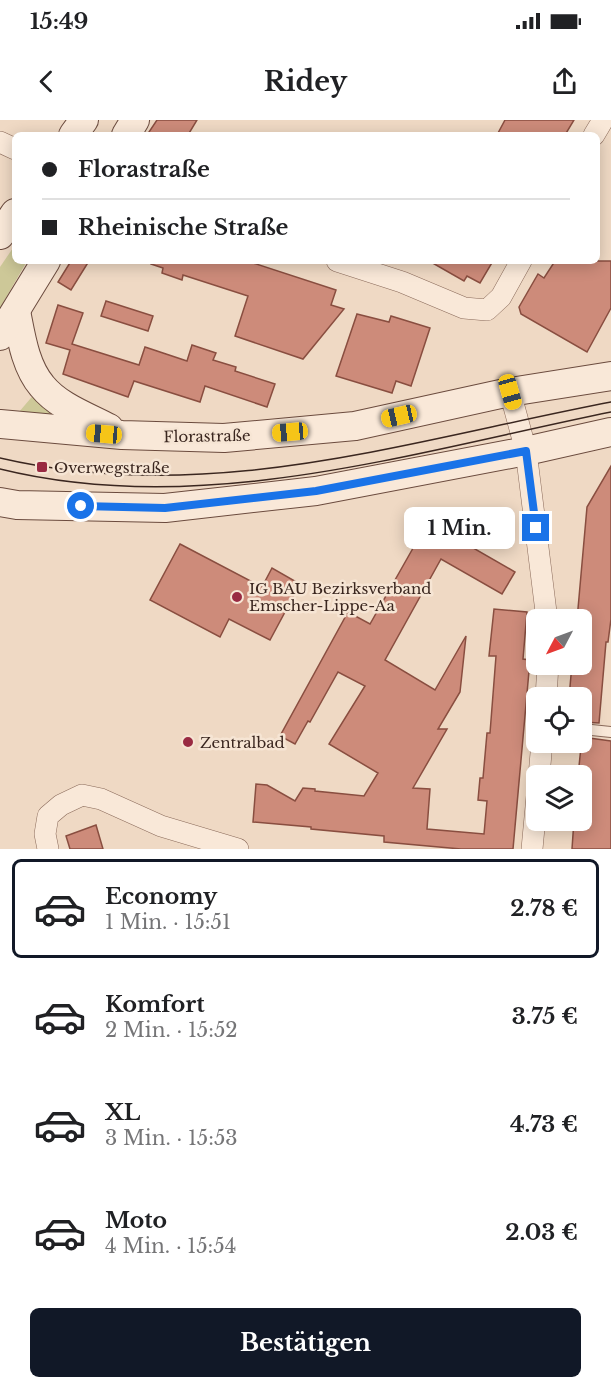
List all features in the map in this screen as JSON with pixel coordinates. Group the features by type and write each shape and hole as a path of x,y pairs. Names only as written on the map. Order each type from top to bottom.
{"main road":[{"path":"0,235 12,217"},
{"path":"0,336 44,264"},
{"name":"Florastraße","path":"16,311 22,344 34,376 42,387 62,404 122,435"},
{"name":"Florastraße","path":"0,424 122,435 224,438 355,426 510,392 611,376"},
{"path":"0,502 17,505 165,508 316,491 526,451 611,432"}],"street":[{"path":"346,264 402,282 464,308 487,310 501,297 519,264"},
{"path":"510,392 526,451 546,609"},
{"path":"48,849 45,834 48,816 61,805 82,795 100,799 161,826 238,849"},
{"path":"532,849 534,831"}],"lane":[{"path":"592,730 611,732"}],"shaded area":[{"path":"12,249 12,264 25,264 0,308 0,267"},
{"path":"36,392 70,417 19,412"}],"building":[{"path":"157,120 197,120 190,132 149,132"},
{"path":"505,120 574,120 567,132 499,132"},
{"path":"600,261 611,261 611,308 587,352 521,314 519,307 538,274 544,278 553,264 600,264"},
{"path":"69,264 87,264 71,290 58,282"},
{"path":"151,264 256,264 336,290 331,305 344,309 303,359 235,336 248,296 183,275 182,280 162,273 163,268"},
{"path":"434,264 491,264 480,283 467,276 464,281"},
{"path":"106,301 153,316 148,331 101,316"},
{"path":"58,305 83,313 72,344 139,365 145,347 187,361 192,345 216,353 213,360 236,367 235,371 275,384 267,407 205,386 200,402 134,381 128,397 63,374 70,350 46,343"},
{"path":"357,314 389,322 391,316 430,328 411,386 396,381 392,393 336,376"},
{"path":"611,466 611,619 608,642 606,642 599,723 592,723 592,687 570,687 571,675 592,675 592,609 578,609 587,507"},
{"path":"429,520 515,572 502,594 441,559 385,660 435,690 466,636 460,692 438,729 447,729 413,788 430,789 427,829 484,834 487,801 478,800 480,778 483,778 487,733 490,733 496,656 489,656 494,609 526,612 523,659 526,659 526,675 529,675 513,849 461,849 384,842 384,836 253,822 256,784 267,785 295,801 303,788 364,796 378,773 329,744 365,686 338,672 295,744 280,736 348,612 370,624"},
{"path":"180,544 262,587 272,568 300,584 270,640 229,619 220,637 150,600"},
{"path":"592,738 611,741 611,849 572,849 573,831 592,831 592,765 579,765 580,753 592,753"},
{"path":"96,825 103,849 70,849 66,836"}],"tram line":[{"path":"0,458 78,471 155,475 231,472 307,463 383,450 611,402"},
{"path":"0,469 76,483 153,487 230,483 307,474 384,461 611,412"}],"place":[{"name":"Overwegstraße","path":"42,467"},
{"name":"IG BAU Bezirksverband Emscher-Lippe-Aa","path":"237,597"},
{"name":"Zentralbad","path":"188,742"}],"route":[{"path":"81,506 165,508 316,491 526,451 536,528"}]}
